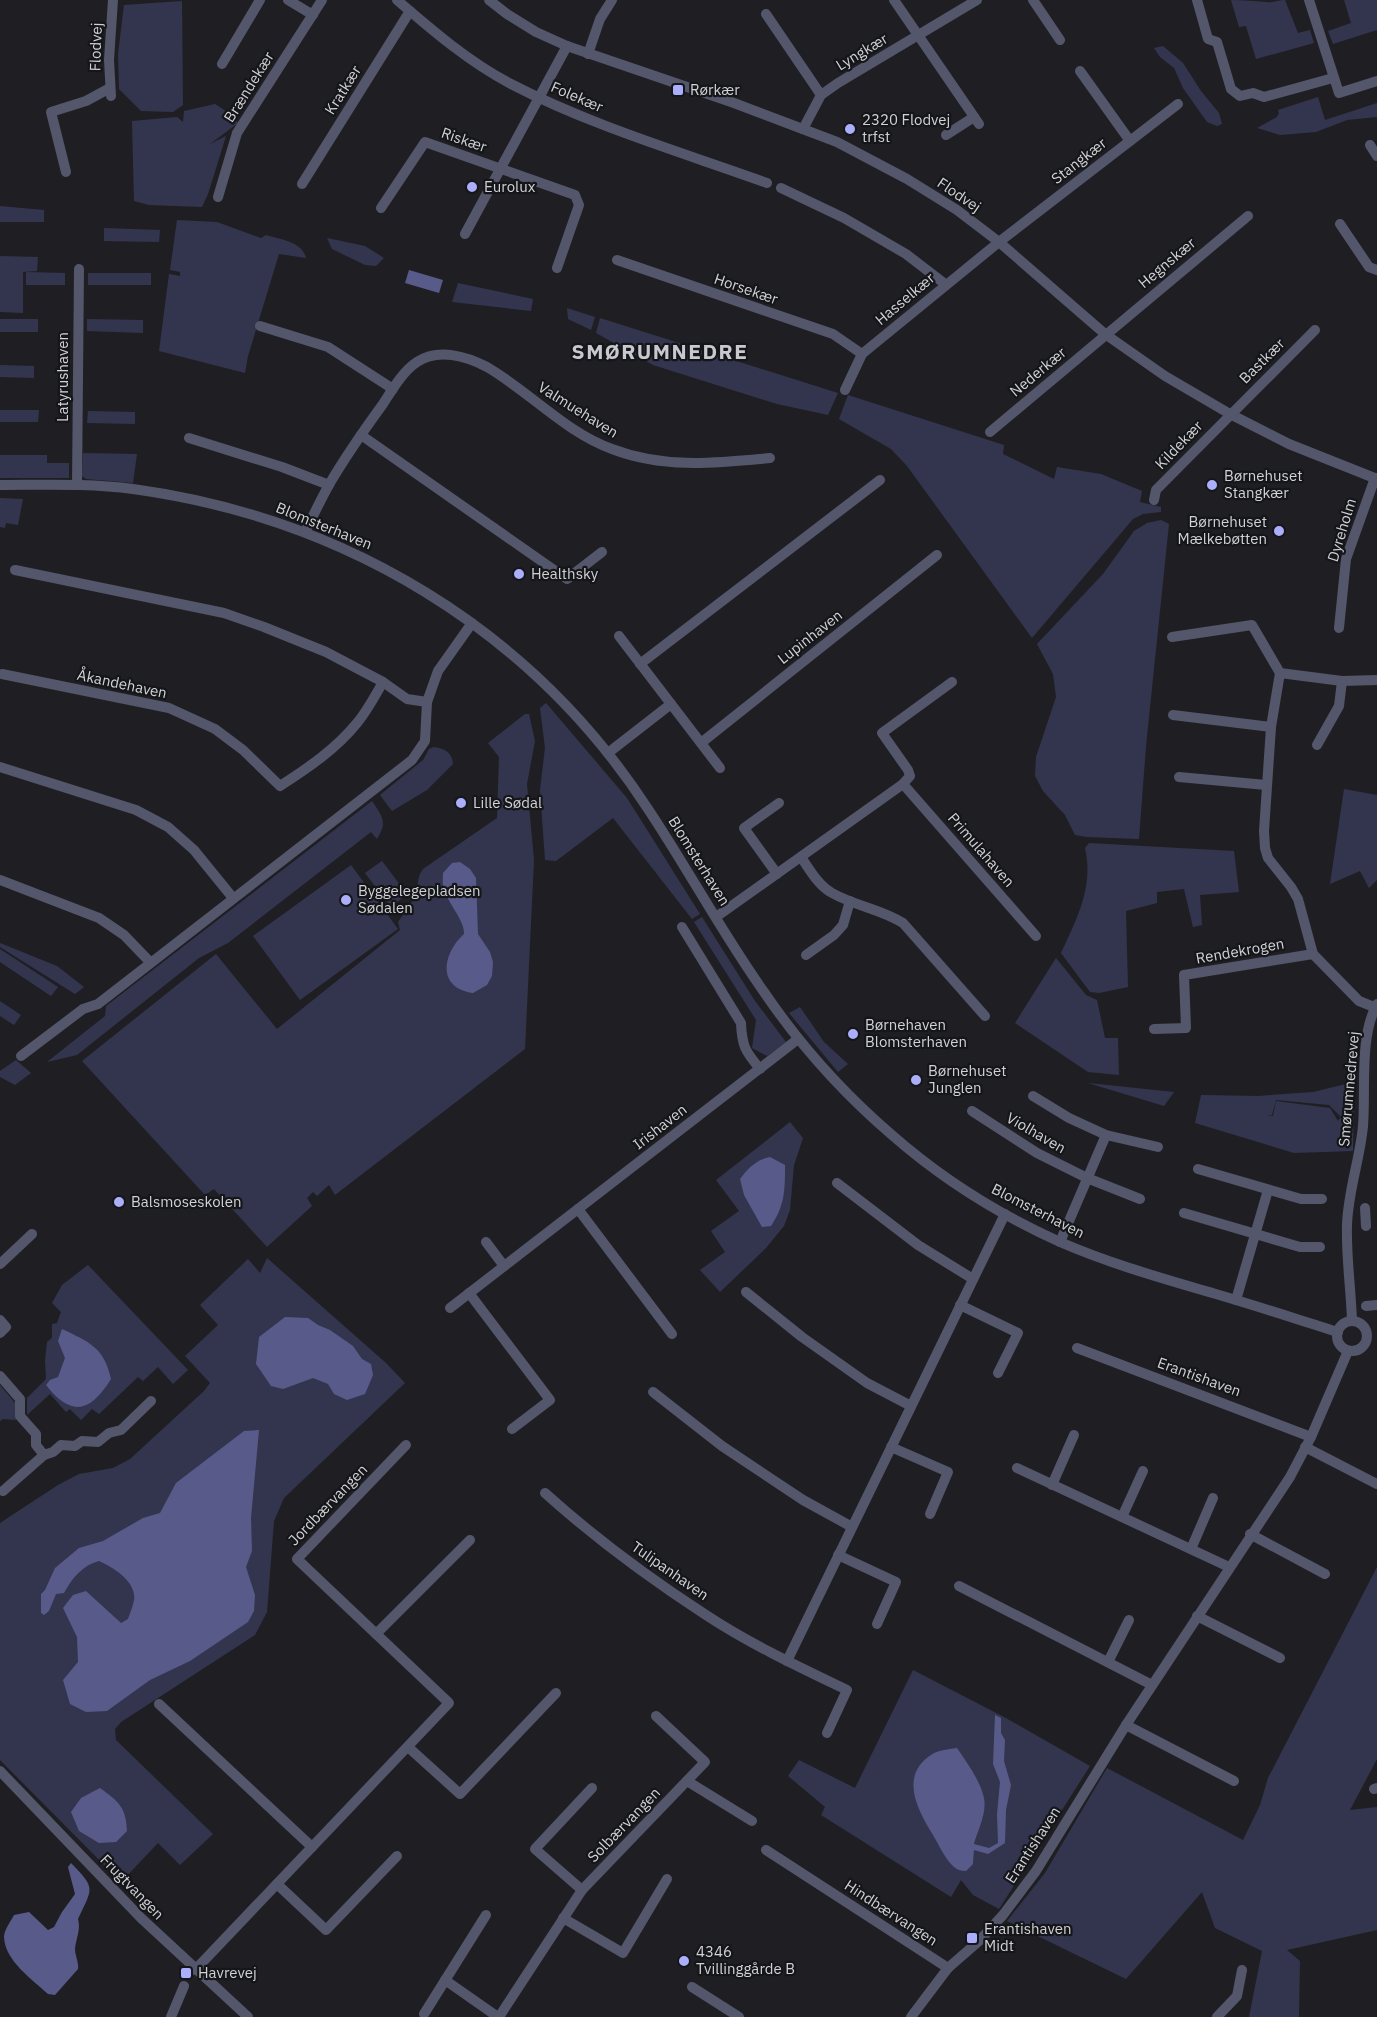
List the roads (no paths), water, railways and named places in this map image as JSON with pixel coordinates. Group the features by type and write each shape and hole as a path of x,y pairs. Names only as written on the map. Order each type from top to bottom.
{"street":[{"name":"Flodvej","path":"66,172 51,112 110,92 109,60 113,0"},
{"path":"222,64 260,0"},
{"path":"288,0 313,15"},
{"name":"Brændekær","path":"218,197 237,133 322,0"},
{"name":"Folekær","path":"397,0 473,61 510,83 586,119 767,183"},
{"name":"Flodvej","path":"489,0 536,32 567,46 734,103 837,142 907,179 957,210 999,242 1105,334 1165,376 1230,414 1289,444 1376,478"},
{"path":"588,54 600,19 612,0"},
{"path":"894,0 976,121 946,135"},
{"name":"Lyngkær","path":"821,95 977,0"},
{"path":"1033,0 1060,40"},
{"path":"1197,0 1208,39 1217,42 1231,89 1240,96 1253,93 1264,98 1333,78"},
{"path":"1309,0 1339,93 1377,81"},
{"name":"Kratkær","path":"302,184 410,11"},
{"path":"766,14 821,95 803,129"},
{"name":"Riskær","path":"465,234 567,46"},
{"path":"1080,70 1130,141"},
{"name":"Stangkær","path":"999,242 1179,104"},
{"name":"Riskær","path":"381,208 424,142 501,168 575,195 579,205 557,268"},
{"path":"1370,145 1377,156"},
{"path":"781,188 844,218 906,254 945,284"},
{"name":"Hegnskær","path":"1105,334 1248,216"},
{"path":"1340,224 1369,267 1377,270"},
{"name":"Hasselkær","path":"845,390 862,354 999,242"},
{"name":"Horsekær","path":"617,260 833,334 862,354"},
{"name":"Latyrushaven","path":"77,485 79,269"},
{"path":"260,326 328,347 393,389"},
{"name":"Bastkær","path":"1230,414 1315,330"},
{"name":"Nederkær","path":"990,432 1105,334"},
{"name":"Valmuehaven","path":"305,532 329,485 393,389 407,370 417,362 431,356 447,355 465,358 486,367 591,439 611,449 642,459 670,463 705,463 770,458"},
{"name":"Kildekær","path":"1154,500 1156,490 1230,414"},
{"path":"361,435 567,579 602,552"},
{"path":"189,438 282,467 329,485"},
{"name":"Dyreholm","path":"1339,628 1346,559 1376,478"},
{"path":"640,664 880,480"},
{"name":"Blomsterhaven","path":"0,485 77,485 136,489 210,503 305,532 359,554 407,579 472,623 535,675 568,707 608,753 646,805 764,992 798,1039 849,1095 889,1133 952,1181 1005,1214 1060,1242 1119,1265 1338,1332"},
{"name":"Lupinhaven","path":"701,743 937,555"},
{"path":"15,570 224,613 309,644 383,682 407,699 427,702"},
{"path":"21,1056 83,1009 98,1004 412,760 425,741 427,702 438,671 472,623"},
{"path":"1172,637 1251,625 1280,673 1271,727 1266,784 1265,849 1268,858 1292,887 1298,899 1313,954 1359,1001 1376,1007"},
{"path":"619,636 720,768"},
{"path":"1280,673 1342,681 1377,680"},
{"name":"Åkandehaven","path":"2,674 169,708 215,729 243,750 280,786 313,764 339,742 358,722 383,682"},
{"path":"1317,745 1340,706 1342,681"},
{"path":"716,916 903,784 910,776 908,770 882,733 952,682"},
{"path":"608,753 671,704"},
{"path":"1173,715 1271,727"},
{"path":"0,767 136,810 168,828 194,850 233,898"},
{"path":"1179,777 1266,784"},
{"name":"Primulahaven","path":"903,784 1036,936"},
{"path":"777,874 744,828 779,803"},
{"path":"801,857 819,883 831,893 889,914 903,923 985,1016"},
{"path":"0,880 99,918 124,935 150,962"},
{"path":"806,955 834,935 843,925 850,901"},
{"path":"682,927 741,1023 745,1051 760,1069"},
{"name":"Rendekrogen","path":"1154,1029 1186,1028 1184,975 1313,954"},
{"name":"Smørumnedrevej","path":"1352,1321 1347,1227 1349,1198 1362,1131 1368,1032 1376,1007"},
{"name":"Irishaven","path":"450,1308 798,1039"},
{"name":"Violhaven","path":"1033,1096 1069,1118 1106,1135 1158,1148"},
{"name":"Violhaven","path":"972,1111 1037,1153 1087,1178 1140,1199"},
{"path":"1060,1242 1106,1135"},
{"path":"1197,1169 1301,1198 1322,1199"},
{"path":"837,1183 918,1245 973,1279"},
{"path":"1236,1300 1268,1190"},
{"path":"578,1209 672,1334"},
{"path":"1184,1213 1300,1247 1320,1247"},
{"path":"787,1661 1005,1214"},
{"path":"0,1264 32,1234"},
{"path":"486,1242 504,1266"},
{"path":"746,1292 802,1337 867,1383 911,1406"},
{"path":"470,1293 550,1400 512,1429"},
{"path":"960,1305 1018,1333 998,1372"},
{"path":"0,1320 6,1327 0,1333"},
{"path":"1352,1321 1362,1324 1372,1345 1348,1351 1343,1349 1338,1341 1338,1332 1343,1324 1352,1321"},
{"name":"Erantishaven","path":"1077,1348 1311,1437"},
{"name":"Erantishaven","path":"948,1968 979,1941 1003,1915 1036,1871 1152,1684 1290,1477 1311,1437 1348,1351"},
{"path":"0,1376 20,1399 20,1416 36,1434 36,1445 44,1455"},
{"path":"653,1392 731,1452 803,1500 852,1527"},
{"path":"3,1491 44,1455 61,1446 75,1446 82,1441 98,1442 109,1433 121,1430 151,1401"},
{"path":"1052,1485 1074,1435"},
{"name":"Jordbærvangen","path":"195,1970 449,1703 297,1559 406,1445"},
{"path":"891,1447 948,1473 930,1514"},
{"path":"1305,1447 1377,1484"},
{"path":"1017,1468 1229,1567"},
{"path":"1122,1517 1143,1471"},
{"name":"Tulipanhaven","path":"545,1493 641,1570 707,1616 787,1661 847,1690 827,1733"},
{"path":"1191,1549 1214,1498"},
{"path":"1250,1534 1325,1574"},
{"path":"376,1634 470,1540"},
{"path":"838,1555 896,1582 877,1624"},
{"path":"959,1586 1152,1684"},
{"path":"1197,1616 1280,1658"},
{"path":"1108,1662 1129,1620"},
{"path":"408,1747 460,1794 556,1693"},
{"path":"159,1704 312,1847"},
{"name":"Solbærvangen","path":"445,1980 498,2017 582,1890 705,1762 656,1716"},
{"path":"1126,1725 1234,1781"},
{"name":"Frugtvangen","path":"0,1771 141,1918 248,2017"},
{"path":"687,1781 752,1821"},
{"path":"582,1890 535,1849 592,1788"},
{"name":"Hindbærvangen","path":"766,1850 948,1968"},
{"path":"277,1884 326,1930 397,1856"},
{"path":"563,1918 623,1953 667,1879"},
{"path":"424,2014 486,1915"},
{"path":"912,2017 948,1968"},
{"path":"1216,2017 1237,1996 1242,1970"},
{"path":"171,2017 184,1986"},
{"path":"692,1987 739,2017"}],"place":[{"name":"Rørkær","path":"678,90"},
{"name":"2320 Flodvej trfst","path":"850,129"},
{"name":"Eurolux","path":"472,187"},
{"name":"Børnehuset Stangkær","path":"1212,485"},
{"name":"Børnehuset Mælkebøtten","path":"1279,531"},
{"name":"Healthsky","path":"519,574"},
{"name":"Lille Sødal","path":"461,803"},
{"name":"Byggelegepladsen Sødalen","path":"346,900"},
{"name":"Børnehaven Blomsterhaven","path":"853,1034"},
{"name":"Børnehuset Junglen","path":"916,1080"},
{"name":"Balsmoseskolen","path":"119,1202"},
{"name":"Erantishaven Midt","path":"972,1938"},
{"name":"4346 Tvillinggårde B","path":"684,1961"},
{"name":"Havrevej","path":"186,1973"}],"district":[{"name":"SMØRUMNEDRE","path":"660,352"}]}
